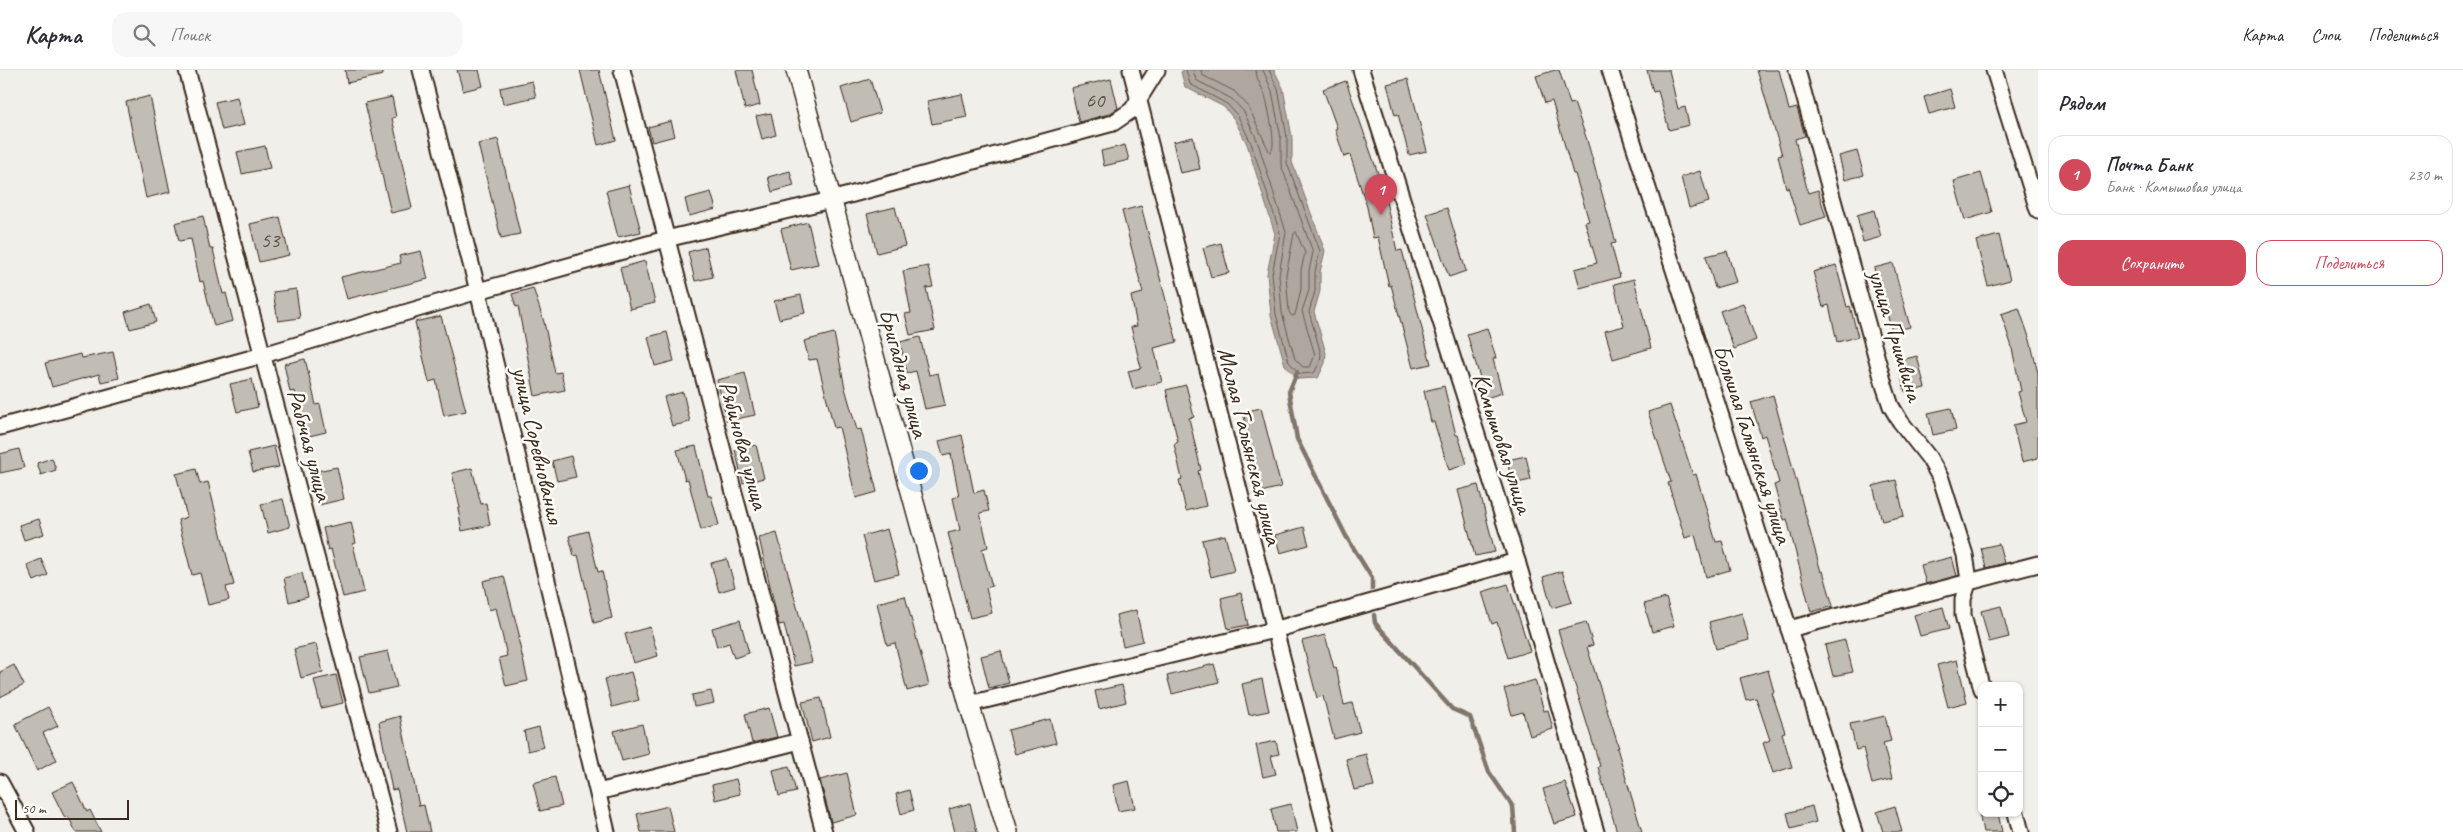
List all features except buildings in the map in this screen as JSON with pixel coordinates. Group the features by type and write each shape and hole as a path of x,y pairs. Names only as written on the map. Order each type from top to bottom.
{"street":[{"name":"Рабочая улица","path":"187,70 389,832"},
{"name":"улица Соревнования","path":"421,70 478,290 607,832"},
{"name":"Рябиновая улица","path":"622,70 824,832"},
{"name":"Бригадная улица","path":"796,70 969,704 1008,832"},
{"name":"Малая Гальянская улица","path":"1131,70 1327,832"},
{"path":"0,427 262,355 478,290 666,239 831,200 1113,123 1126,116 1139,101 1157,70"},
{"name":"Камышовая улица","path":"1361,70 1517,561 1596,832"},
{"name":"Большая Гальянская улица","path":"1610,70 1854,832"},
{"name":"улица Пришвина","path":"1797,70 1891,406 1900,421 1929,458 1941,479 1965,555 1969,580 1964,598 1963,616 1980,682"},
{"path":"1994,70 2038,210"},
{"path":"969,704 1274,630 1517,561"},
{"path":"1788,629 1969,580 2038,564"},
{"path":"598,792 800,742"},
{"path":"0,782 27,832"},
{"path":"2017,817 2022,832"}],"water":[{"path":"1183,70 1274,70 1283,88 1292,137 1292,162 1325,251 1320,272 1320,291 1314,312 1326,353 1325,363 1318,378 1298,379 1285,365 1271,315 1267,274 1275,234 1247,144 1234,119 1224,107 1185,87 1181,72"}],"waterway":[{"path":"1297,372 1289,392 1297,439 1346,536 1372,578 1372,589"},
{"path":"1374,615 1375,623 1452,709 1470,717 1489,772 1513,807 1515,832"}],"place":[{"name":"Почта Банк","path":"1381,215"}]}
